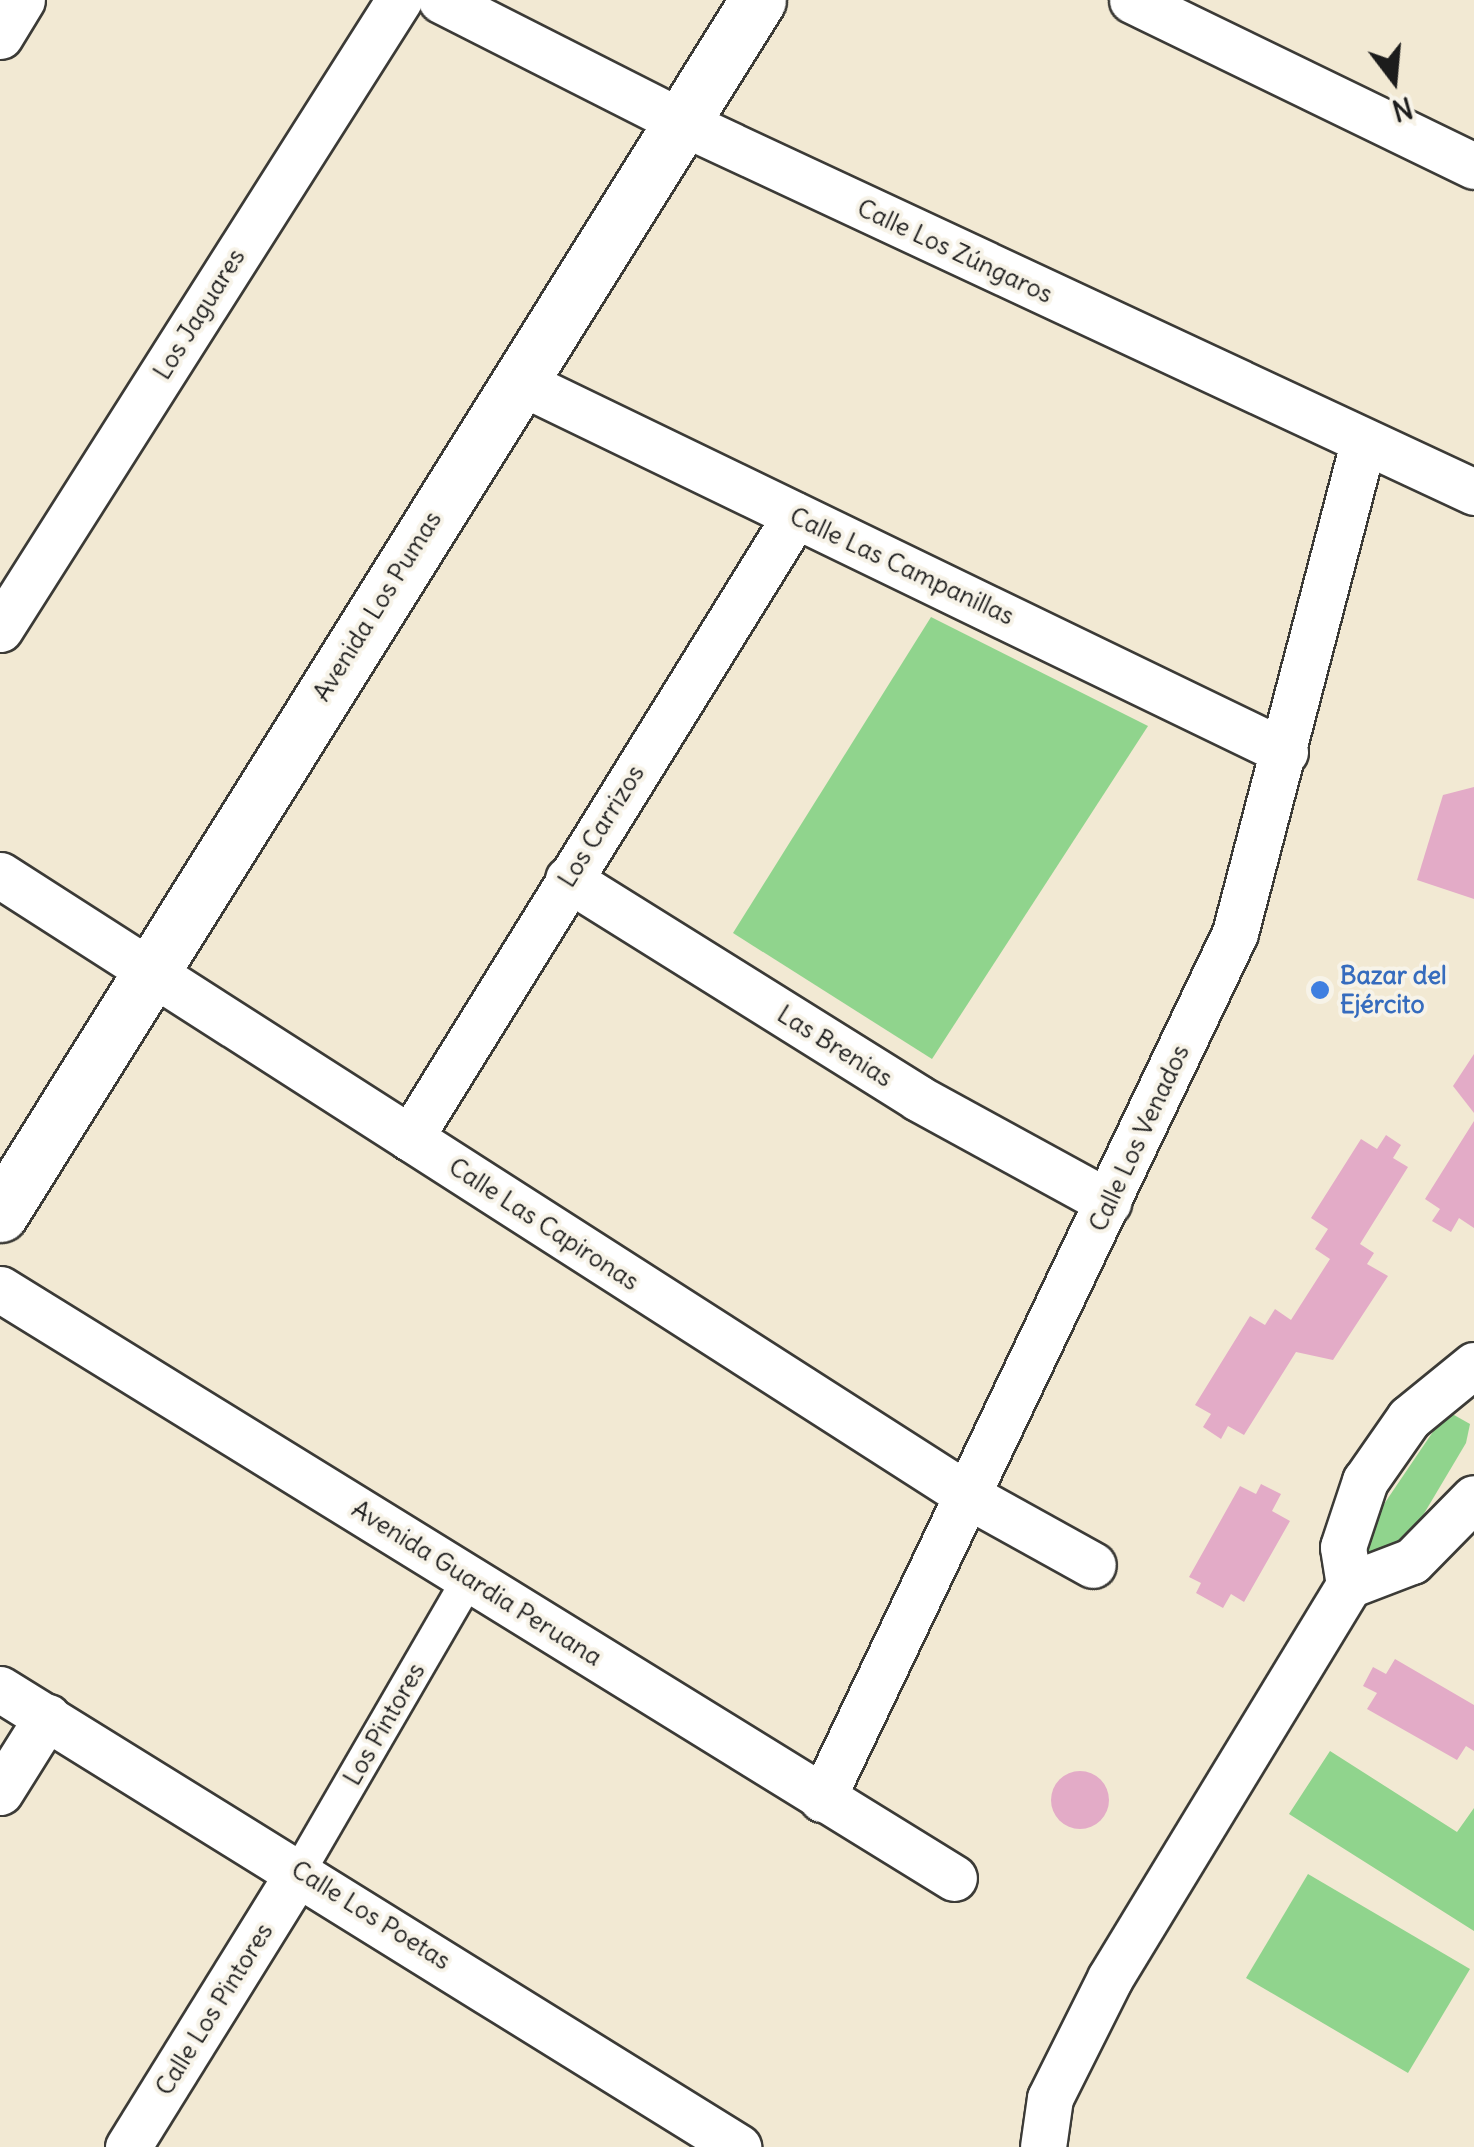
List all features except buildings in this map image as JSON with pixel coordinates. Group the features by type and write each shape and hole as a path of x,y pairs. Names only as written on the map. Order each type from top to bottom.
{"street":[{"path":"0,36 22,0"},
{"name":"Los Jaguares","path":"0,629 399,0"},
{"name":"Calle Los Zúngaros","path":"441,0 681,122 1474,492"},
{"name":"Avenida Los Pumas","path":"0,1214 758,0"},
{"path":"1132,0 1474,166"},
{"name":"Calle Las Campanillas","path":"518,381 1285,752"},
{"name":"Calle Los Venados","path":"822,1799 972,1498 1235,932 1363,442"},
{"name":"Los Carrizos","path":"410,1138 795,516"},
{"name":"Calle Las Capironas","path":"0,875 972,1498 1093,1566"},
{"name":"Las Brenias","path":"568,879 918,1098 1108,1202"},
{"name":"Avenida Guardia Peruana","path":"0,1288 954,1878"},
{"path":"1350,1586 1343,1547 1366,1481 1409,1418 1474,1365"},
{"path":"1043,2147 1050,2098 1110,1978 1350,1586 1412,1561 1473,1502"},
{"name":"Los Pintores","path":"300,1870 469,1578"},
{"name":"Calle Los Poetas","path":"0,1689 300,1870 738,2147"},
{"path":"0,1792 47,1718"},
{"name":"Calle Los Pintores","path":"147,2140 300,1870"}],"green space":[{"path":"931,617 1148,726 932,1059 733,933"},
{"path":"1447,1411 1470,1424 1466,1443 1397,1559 1368,1567 1361,1538"},
{"path":"1330,1751 1457,1832 1474,1808 1474,1931 1289,1814"},
{"path":"1308,1874 1470,1969 1408,2073 1246,1978"}],"place":[{"name":"Bazar del Ejército","path":"1320,990"}]}
